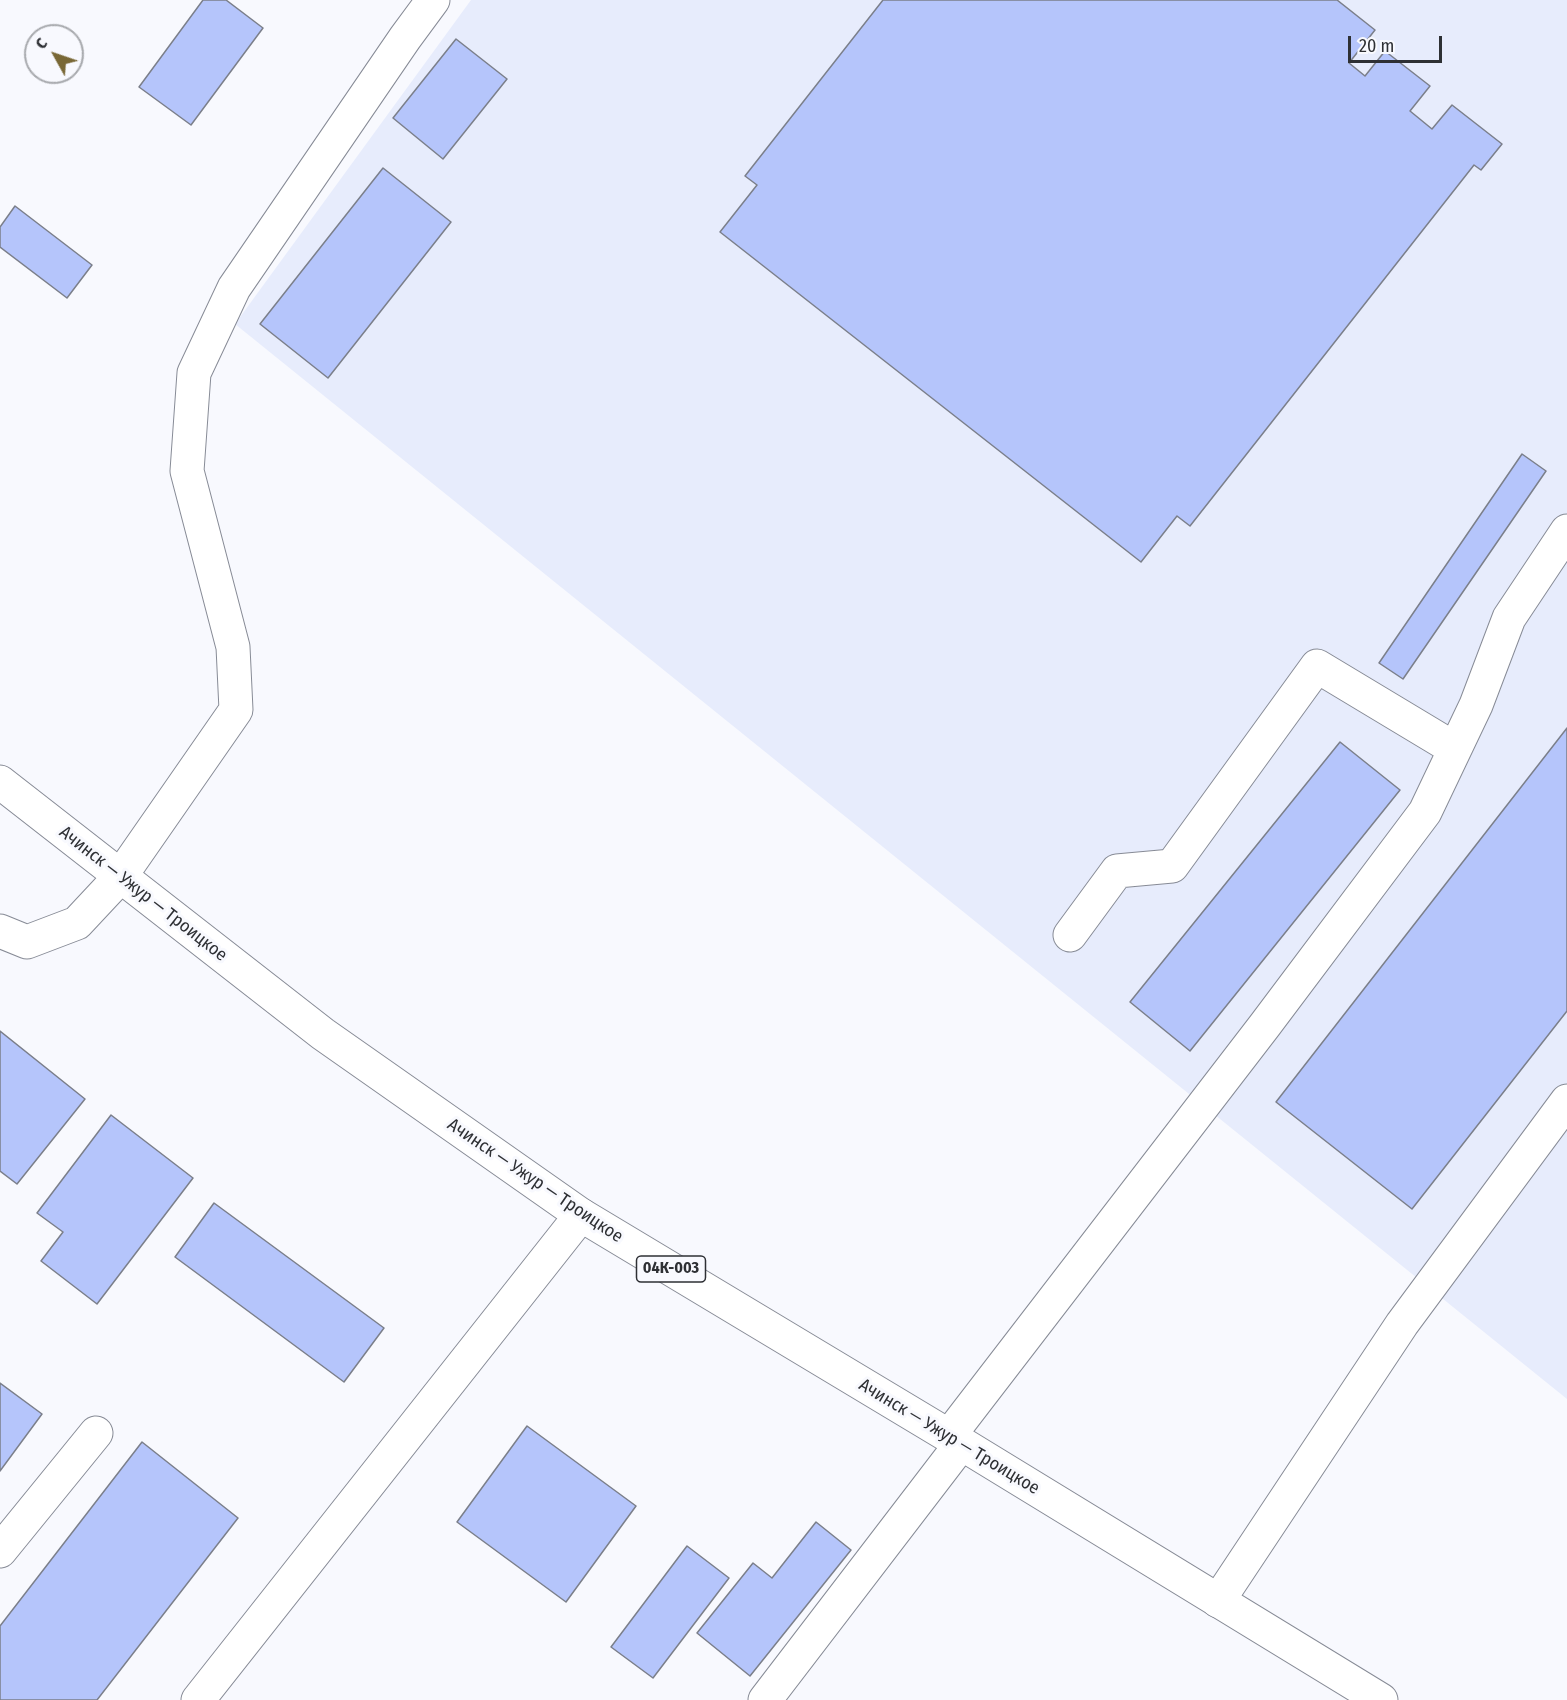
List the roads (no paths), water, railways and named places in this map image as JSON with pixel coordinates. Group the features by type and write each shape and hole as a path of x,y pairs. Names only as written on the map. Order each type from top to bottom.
{"main road":[{"path":"0,932 27,942 77,923 120,877 236,710 233,647 186,471 194,373 234,288 405,38 434,0"},
{"path":"765,1700 955,1440 1425,812 1476,705 1509,618 1567,531"},
{"path":"1070,935 1117,871 1172,866 1317,666 1455,749"},
{"name":"Ачинск — Ужур — Троицкое","path":"0,782 322,1034 581,1215 1381,1700"},
{"path":"1218,1601 1402,1324 1567,1101"},
{"path":"198,1700 581,1215"},
{"path":"0,1551 96,1433"}]}
